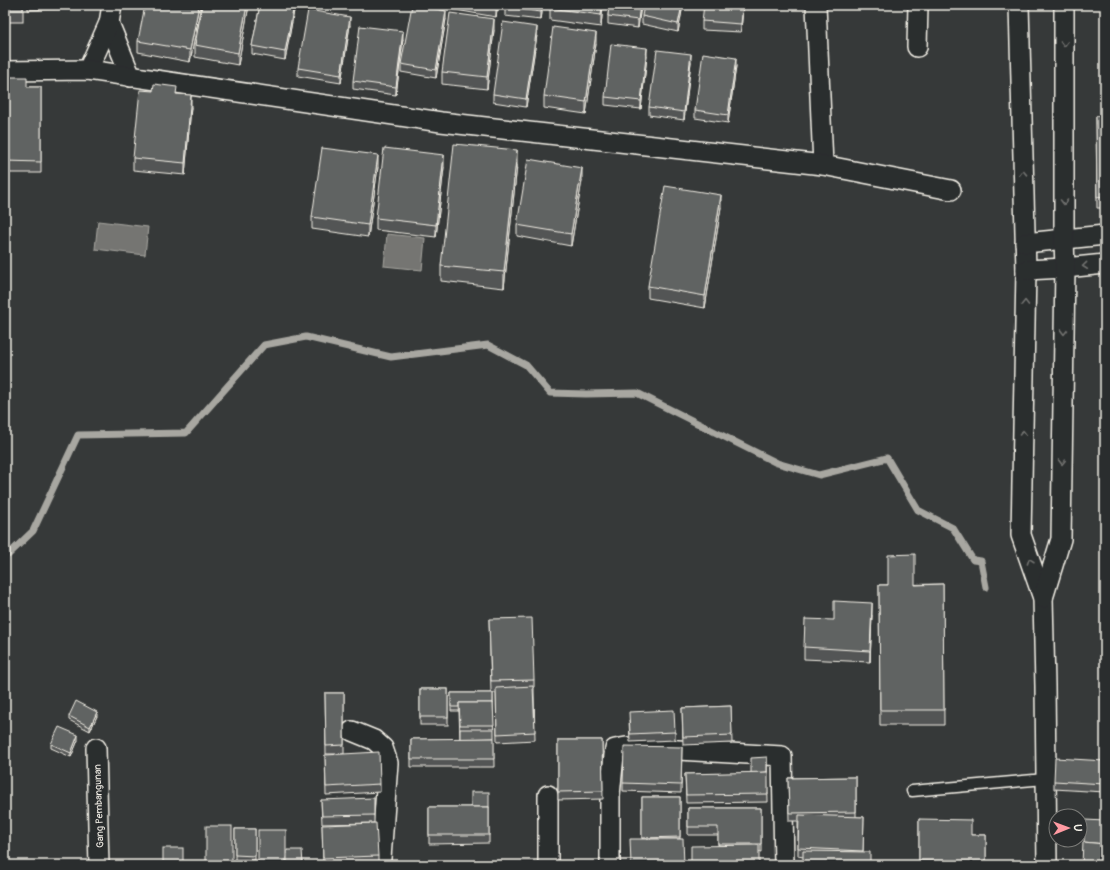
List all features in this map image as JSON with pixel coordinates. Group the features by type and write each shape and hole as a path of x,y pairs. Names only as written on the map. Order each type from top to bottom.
{"street":[{"path":"816,5 823,165"},
{"path":"917,47 918,5"},
{"path":"1019,5 1026,270 1021,535 1043,598"},
{"path":"1047,865 1043,598 1060,539 1065,268 1064,5"},
{"path":"111,14 131,77"},
{"path":"88,70 111,14"},
{"path":"5,71 88,70 441,122 823,165 951,190"},
{"path":"1025,243 1105,235"},
{"path":"1026,270 1105,264"},
{"path":"352,731 374,740 383,748 388,763 381,858 379,865"},
{"path":"610,865 610,795 614,755 615,749 626,747 782,756 784,865"},
{"name":"Gang Pembangunan","path":"96,748 100,865"},
{"path":"548,795 548,865"}],"lane":[{"path":"912,791 1045,779"}],"shaded area":[{"path":"98,221 148,227 145,255 95,249"},
{"path":"387,234 425,238 422,270 384,266"}],"building":[{"path":"5,5 23,5 23,10 5,10"},
{"path":"145,5 199,5 190,50 138,41"},
{"path":"202,5 247,5 238,53 195,45"},
{"path":"260,5 294,5 285,52 252,46"},
{"path":"412,5 446,11 436,70 401,64"},
{"path":"505,5 542,5 541,12 505,7"},
{"path":"551,5 602,5 601,15 550,8"},
{"path":"609,5 640,5 638,20 608,16"},
{"path":"644,5 682,5 678,24 642,16"},
{"path":"704,5 743,5 741,24 702,21"},
{"path":"308,10 350,17 341,75 298,68"},
{"path":"450,13 494,19 487,77 442,72"},
{"path":"503,22 537,27 526,99 493,94"},
{"path":"360,26 403,31 396,87 353,81"},
{"path":"553,27 596,33 586,102 544,96"},
{"path":"611,44 647,48 641,101 605,97"},
{"path":"657,50 691,54 684,112 649,107"},
{"path":"703,53 736,58 728,115 695,110"},
{"path":"1105,56 1105,95 1103,95"},
{"path":"5,77 27,77 27,87 41,87 41,162 5,161"},
{"path":"154,84 177,87 176,94 191,95 185,163 133,158 140,90 153,91"},
{"path":"1096,116 1105,116 1105,196 1097,197"},
{"path":"454,144 517,150 504,272 441,266"},
{"path":"322,148 378,155 368,225 312,217"},
{"path":"384,148 444,155 436,225 376,218"},
{"path":"528,159 582,168 571,234 517,225"},
{"path":"665,186 721,195 705,296 648,286"},
{"path":"915,554 915,585 943,584 944,710 880,710 879,585 888,585 888,555"},
{"path":"834,601 872,603 870,651 804,647 805,619 834,620"},
{"path":"532,618 534,680 491,681 489,619"},
{"path":"533,686 535,732 497,734 496,688"},
{"path":"420,689 448,689 448,717 420,717"},
{"path":"325,693 344,693 344,745 326,746"},
{"path":"451,693 493,693 493,703 459,703 459,707 451,707"},
{"path":"76,701 97,712 90,727 69,716"},
{"path":"459,703 493,703 494,725 460,725"},
{"path":"731,706 732,735 683,737 682,708"},
{"path":"674,710 675,732 630,734 629,712"},
{"path":"59,727 78,735 71,753 51,744"},
{"path":"460,729 494,729 494,738 460,739"},
{"path":"494,738 494,759 411,759 411,739"},
{"path":"558,740 602,740 603,791 558,792"},
{"path":"624,746 682,747 681,785 623,783"},
{"path":"379,752 380,784 326,787 325,755"},
{"path":"767,757 767,772 751,773 751,758"},
{"path":"1055,758 1105,761 1105,784 1054,781"},
{"path":"768,772 768,794 686,795 685,774"},
{"path":"856,777 856,812 789,813 788,778"},
{"path":"471,792 489,792 489,807 471,807"},
{"path":"642,797 680,797 680,837 642,838"},
{"path":"374,798 374,815 322,816 321,800"},
{"path":"429,807 489,807 489,835 429,835"},
{"path":"688,808 761,808 761,844 718,844 718,827 688,827"},
{"path":"799,815 864,817 863,851 798,848"},
{"path":"919,819 971,820 971,835 986,835 986,862 919,861"},
{"path":"1088,820 1105,821 1105,844 1088,842"},
{"path":"376,823 378,856 323,858 322,825"},
{"path":"206,826 232,826 232,865 206,865"},
{"path":"235,829 255,829 255,856 235,855"},
{"path":"258,830 286,830 286,865 258,865"},
{"path":"630,839 683,839 684,865 631,865"},
{"path":"1088,842 1105,844 1105,865 1082,865 1083,848 1088,848"},
{"path":"759,845 759,865 691,865 691,846"},
{"path":"163,848 183,848 183,865 163,865"},
{"path":"287,850 302,850 303,865 287,865"},
{"path":"803,851 870,852 870,865 803,865"},
{"path":"508,863 542,863 542,865 508,865"}],"waterway":[{"path":"5,555 8,555 33,531 78,435 186,433 264,345 306,337 391,357 488,345 526,365 550,393 637,393 777,463 819,475 887,458 918,510 953,528 973,560 981,561 986,587"}]}
